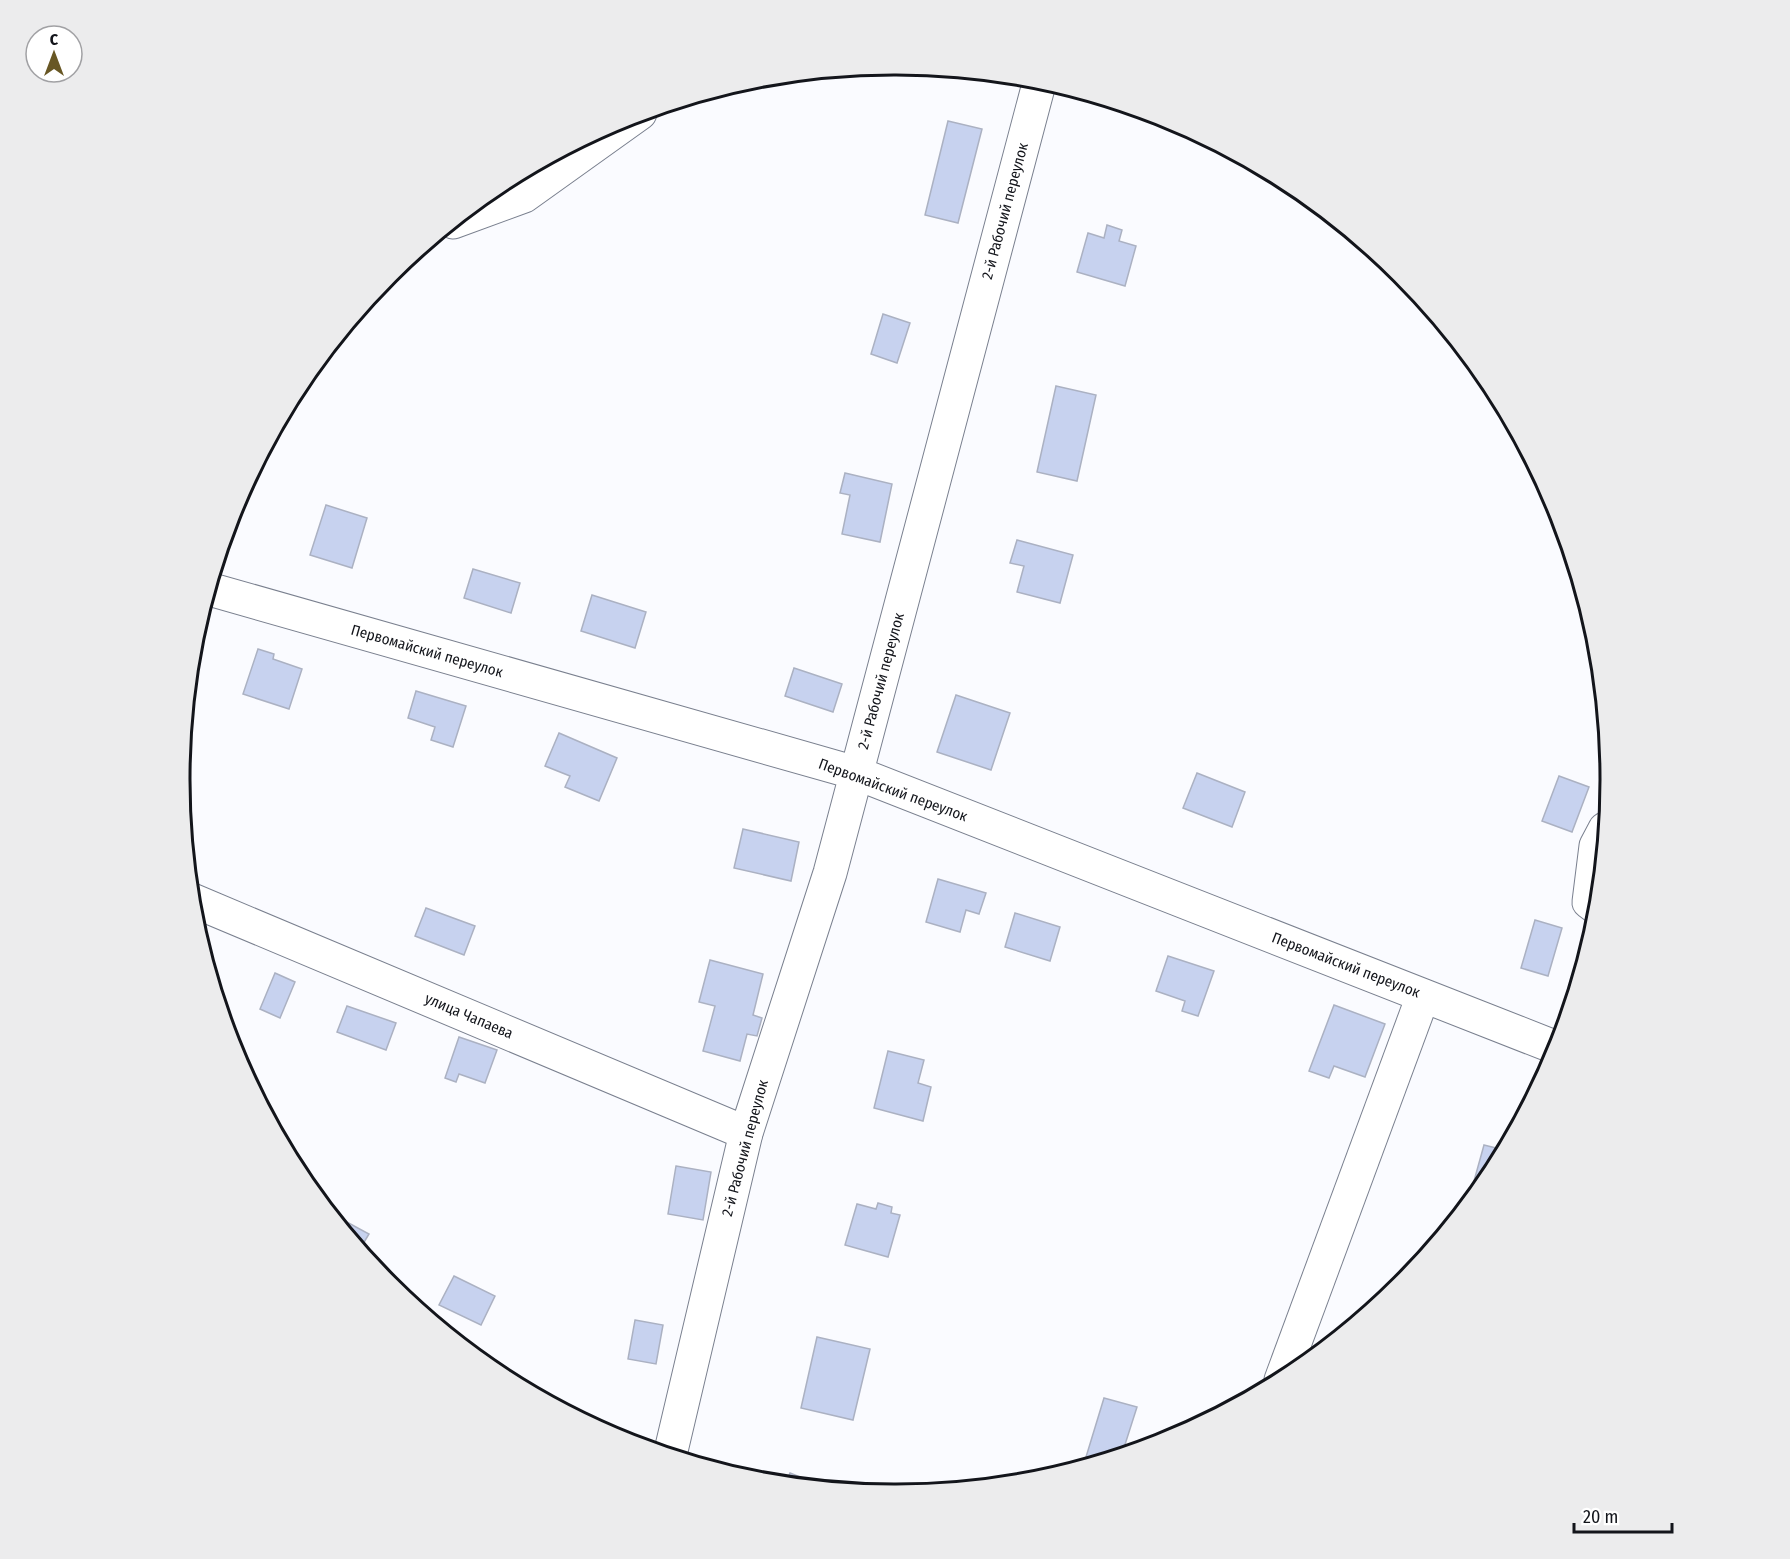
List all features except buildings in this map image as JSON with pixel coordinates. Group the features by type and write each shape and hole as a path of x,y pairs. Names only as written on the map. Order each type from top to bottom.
{"street":[{"name":"2-й Рабочий переулок","path":"672,1448 746,1133 830,873 1037,90"},
{"path":"477,213 524,196 605,138"},
{"name":"Первомайский переулок","path":"217,591 856,773 1548,1044"},
{"name":"улица Чапаева","path":"202,904 746,1133"},
{"path":"1287,1364 1424,996"}]}
